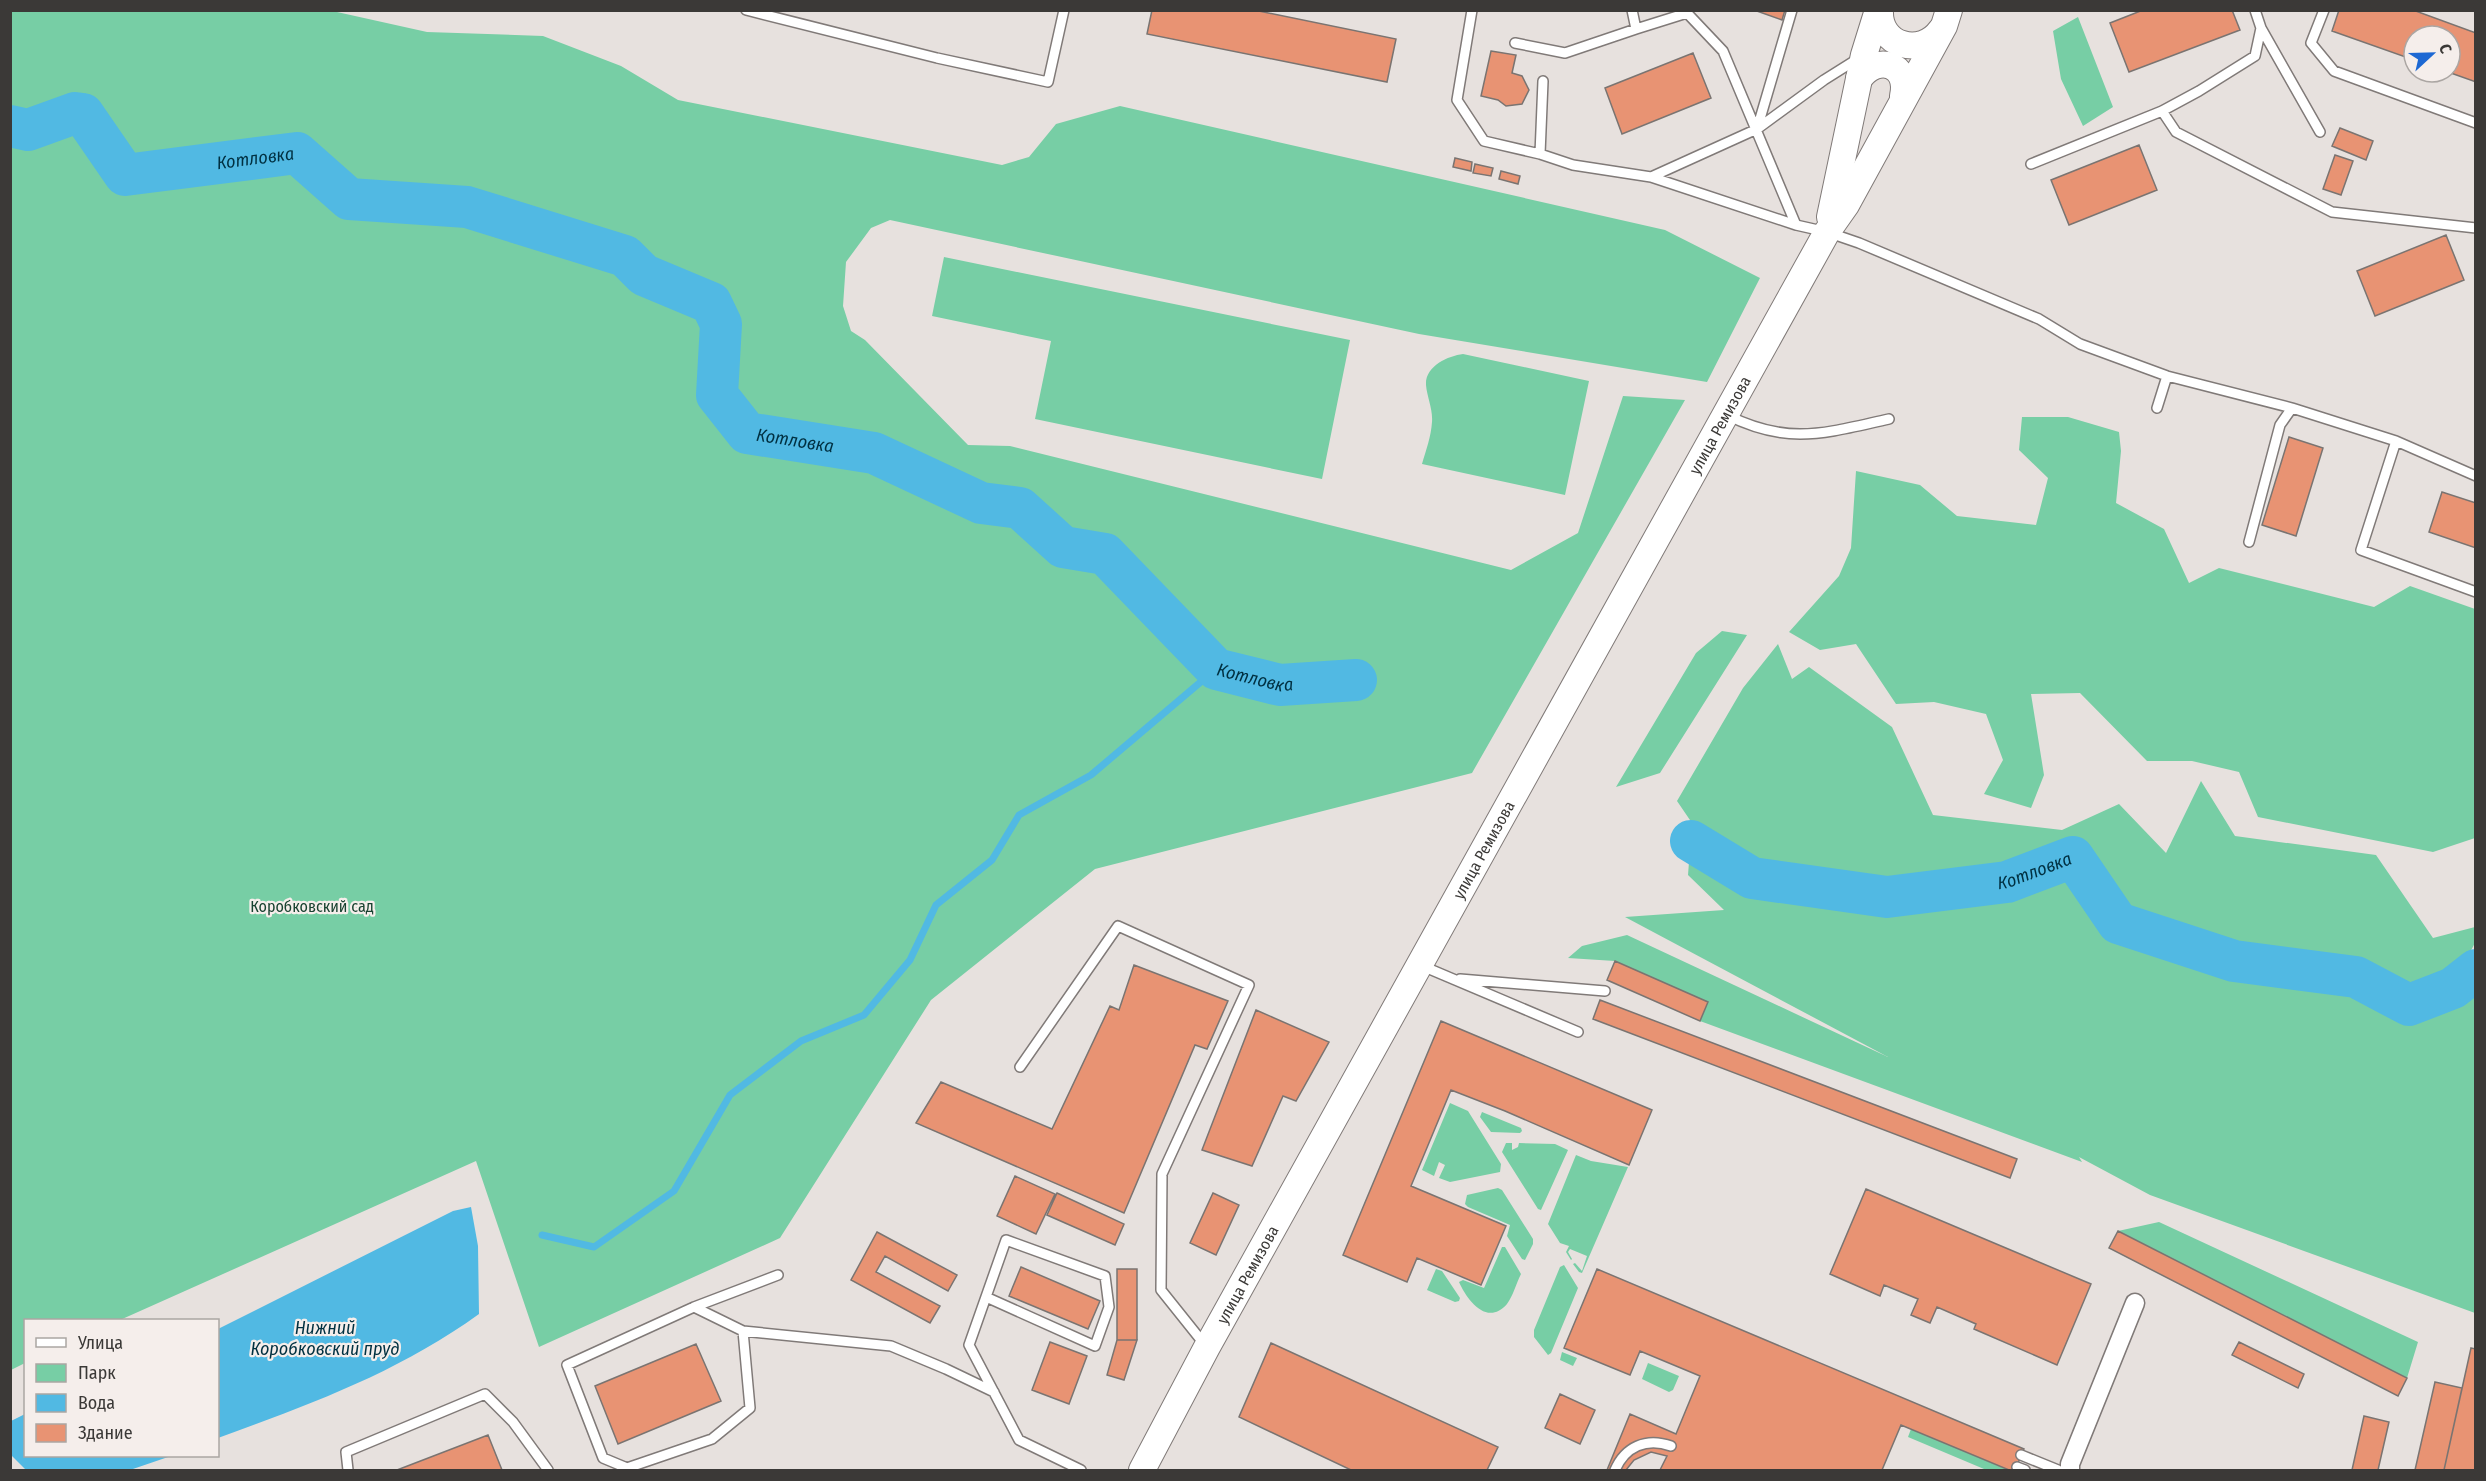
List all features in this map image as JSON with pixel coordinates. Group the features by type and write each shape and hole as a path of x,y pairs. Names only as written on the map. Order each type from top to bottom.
{"street":[{"path":"1879,10 1880,24 1885,33 1901,45 1922,45 1930,41 1947,18"},
{"name":"улица Ремизова","path":"1827,232 1862,67 1879,10"},
{"name":"улица Ремизова","path":"1142,1470 1207,1347 1725,414 1827,232 1846,205 1947,18"},
{"path":"1862,67 1890,66 1898,71 1903,78 1904,96"},
{"path":"2070,1470 2070,1464 2135,1303"}],"lane":[{"path":"746,10 937,58 1048,82 1064,10"},
{"path":"1472,10 1457,100 1484,141 1540,154 1573,165 1651,177 1796,225 1827,232 2039,319 2080,344 2168,375 2292,408 2396,441 2475,476"},
{"path":"1632,10 1636,29"},
{"path":"1757,129 1792,10"},
{"path":"2255,10 2261,28 2320,132"},
{"path":"2324,10 2311,43 2334,71 2475,123"},
{"path":"1515,43 1565,53 1687,13 1723,51 1796,225"},
{"path":"2031,164 2162,111 2199,91 2255,56 2261,28"},
{"path":"1651,177 1757,129 1824,80 1862,67"},
{"path":"1540,154 1543,81"},
{"path":"2162,111 2176,132 2332,212 2475,228"},
{"path":"2157,408 2168,375"},
{"path":"2248,542 2280,425 2292,408"},
{"path":"1725,414 1749,426 1795,436 1889,419"},
{"path":"2396,441 2361,550 2475,592"},
{"path":"1020,1067 1118,926 1249,985 1162,1174 1161,1290 1207,1347"},
{"path":"1419,965 1578,1032"},
{"path":"1451,978 1605,991"},
{"path":"986,1297 1095,1347 1109,1307 1105,1276 1006,1240 969,1345 1019,1440 1081,1470"},
{"path":"743,1331 750,1408 712,1439 627,1468 603,1458 567,1365 694,1307 778,1275"},
{"path":"694,1307 743,1331 891,1346 994,1392"},
{"path":"348,1470 346,1452 485,1394 513,1422 548,1470"},
{"path":"1615,1470 1627,1452 1637,1445 1650,1442 1671,1446"},
{"path":"2021,1455 2058,1470"}],"green space":[{"name":"Коробковский сад","path":"328,10 427,32 543,36 621,66 678,100 1002,165 1029,157 1056,124 1120,106 1665,230 1760,278 1707,382 1419,334 890,220 871,228 846,262 843,306 851,331 865,340 968,445 1010,446 1511,570 1578,533 1623,396 1685,400 1472,773 1095,869 931,1000 780,1238 539,1347 476,1161 122,1319 24,1319 24,1364 11,1370 11,11"},
{"path":"2078,17 2113,107 2083,126 2061,79 2053,31"},
{"path":"944,257 1350,340 1322,479 1035,419 1051,341 932,316"},
{"path":"1463,354 1589,381 1565,495 1422,464 1432,422 1426,385 1429,372 1438,363"},
{"path":"2022,417 2068,417 2119,432 2121,451 2116,503 2164,529 2189,583 2219,568 2374,607 2410,586 2475,609 2475,838 2433,852 2258,817 2239,772 2192,761 2147,761 2080,693 2031,694 2044,775 2031,808 1984,794 2003,760 1986,714 1934,702 1896,704 1856,644 1820,650 1789,632 1839,576 1851,548 1856,471 1920,485 1957,516 2036,525 2048,478 2019,450"},
{"path":"1722,631 1747,635 1660,773 1616,787 1696,653"},
{"path":"1778,644 1792,679 1809,667 1892,727 1933,815 2062,830 2119,804 2166,853 2201,781 2235,836 2376,855 2433,938 2475,927 2475,943 2468,956 2475,954 2475,1313 2150,1195 2079,1157 2082,1162 1700,1021 1615,961 1568,958 1582,946 1627,935 1888,1057 1625,917 1724,910 1688,875 1692,823 1677,801 1743,688"},
{"path":"1450,1103 1468,1111 1501,1164 1500,1172 1450,1182 1439,1178 1445,1165 1439,1162 1434,1176 1422,1170"},
{"path":"1482,1112 1521,1128 1522,1131 1520,1133 1491,1132 1480,1117"},
{"path":"1506,1143 1512,1143 1512,1150 1518,1147 1519,1143 1555,1144 1568,1150 1541,1210 1538,1209 1502,1152"},
{"path":"1576,1155 1591,1161 1628,1167 1582,1273 1573,1264 1575,1263 1582,1271 1587,1256 1570,1249 1568,1252 1571,1260 1566,1252 1569,1246 1560,1243 1548,1224"},
{"path":"1498,1188 1502,1190 1533,1239 1525,1260 1507,1236 1510,1225 1465,1204 1467,1195"},
{"path":"2159,1222 2418,1342 2407,1378 2118,1231"},
{"path":"1502,1247 1505,1247 1521,1274 1507,1304 1492,1313 1485,1312 1472,1303 1459,1282 1463,1280 1484,1288"},
{"path":"1564,1265 1578,1288 1551,1353 1548,1355 1534,1337 1534,1330 1560,1267"},
{"path":"1436,1269 1442,1271 1460,1298 1459,1301 1455,1302 1427,1290"},
{"path":"1562,1352 1577,1358 1573,1366 1560,1360"},
{"path":"1648,1363 1679,1376 1673,1390 1669,1392 1642,1379"},
{"path":"1911,1429 2006,1469 1984,1469 1908,1437"}],"water":[{"name":"Нижний Коробковский пруд","path":"471,1207 478,1246 479,1314 448,1335 385,1370 286,1413 219,1438 219,1328 453,1211"},
{"path":"24,1414 24,1457 168,1457 130,1470 26,1470 10,1454 11,1421"}],"building":[{"path":"1152,10 1254,10 1396,39 1387,82 1147,34"},
{"path":"1754,10 1785,10 1782,20"},
{"path":"2143,10 2232,10 2240,30 2129,72 2110,23"},
{"path":"2339,10 2413,10 2451,24 2402,24 2402,56 2332,31"},
{"path":"2462,28 2476,33 2476,82 2462,77"},
{"path":"1491,51 1516,55 1512,73 1522,76 1529,90 1522,104 1506,106 1498,100 1481,96"},
{"path":"1693,53 1711,98 1622,134 1605,88"},
{"path":"2340,128 2373,141 2366,160 2332,146"},
{"path":"2139,145 2157,190 2069,225 2051,180"},
{"path":"2335,155 2353,161 2341,195 2323,189"},
{"path":"1455,158 1472,162 1471,171 1453,167"},
{"path":"1475,164 1493,168 1491,176 1473,173"},
{"path":"1501,171 1520,176 1518,184 1499,179"},
{"path":"2446,235 2464,280 2375,316 2357,271"},
{"path":"2289,437 2323,448 2296,536 2262,525"},
{"path":"2442,492 2476,503 2476,548 2429,532"},
{"path":"1615,961 1708,1002 1700,1021 1607,980"},
{"path":"1134,965 1228,1001 1207,1049 1195,1045 1124,1213 916,1123 941,1082 1052,1129 1110,1006 1119,1010"},
{"path":"1600,1000 2017,1159 2010,1178 1593,1019"},
{"path":"1256,1010 1329,1042 1296,1101 1283,1096 1252,1166 1202,1150"},
{"path":"1441,1021 1652,1110 1629,1165 1451,1090 1411,1186 1506,1226 1481,1285 1417,1258 1407,1282 1343,1255"},
{"path":"1015,1176 1055,1194 1036,1234 997,1216"},
{"path":"1866,1189 2091,1284 2057,1365 1974,1329 1976,1324 1937,1307 1930,1323 1911,1315 1918,1299 1884,1285 1880,1296 1830,1274"},
{"path":"1057,1193 1124,1224 1115,1245 1047,1215"},
{"path":"1213,1193 1239,1205 1216,1255 1190,1243"},
{"path":"2118,1231 2407,1378 2398,1396 2109,1248"},
{"path":"877,1232 957,1275 948,1291 885,1256 876,1272 940,1306 930,1323 851,1280"},
{"path":"1021,1267 1100,1301 1088,1329 1009,1296"},
{"path":"1117,1269 1137,1269 1137,1340 1117,1340"},
{"path":"1597,1269 2024,1449 2015,1470 2009,1470 1901,1425 1882,1470 1660,1470 1667,1456 1651,1452 1634,1460 1626,1470 1607,1470 1630,1414 1676,1434 1700,1376 1640,1351 1630,1375 1564,1348"},
{"path":"1117,1340 1137,1340 1124,1380 1107,1375"},
{"path":"1050,1342 1087,1356 1069,1404 1032,1390"},
{"path":"2239,1342 2304,1374 2298,1388 2232,1355"},
{"path":"1271,1343 1498,1447 1487,1470 1351,1470 1239,1417"},
{"path":"696,1344 721,1401 618,1444 595,1386"},
{"path":"2471,1348 2476,1349 2476,1470 2444,1470"},
{"path":"2435,1382 2462,1388 2444,1470 2415,1470"},
{"path":"1560,1394 1595,1410 1580,1444 1545,1428"},
{"path":"2364,1416 2389,1422 2378,1470 2352,1470"},
{"path":"488,1435 502,1470 397,1470"}],"waterway":[{"name":"Котловка","path":"10,126 28,130 75,113 83,114 125,175 297,153 349,199 467,207 625,256 644,275 711,303 721,324 717,395 747,433 874,453 981,503 1020,508 1063,547 1105,554 1216,669 1280,685 1356,680"},
{"path":"542,1235 594,1247 674,1191 730,1095 801,1041 864,1015 910,960 936,905 992,860 1019,815 1091,775 1216,669"},
{"name":"Котловка","path":"1691,841 1752,878 1887,897 2007,882 2073,857 2118,923 2234,961 2356,977 2409,1005 2453,988 2476,970"}]}
